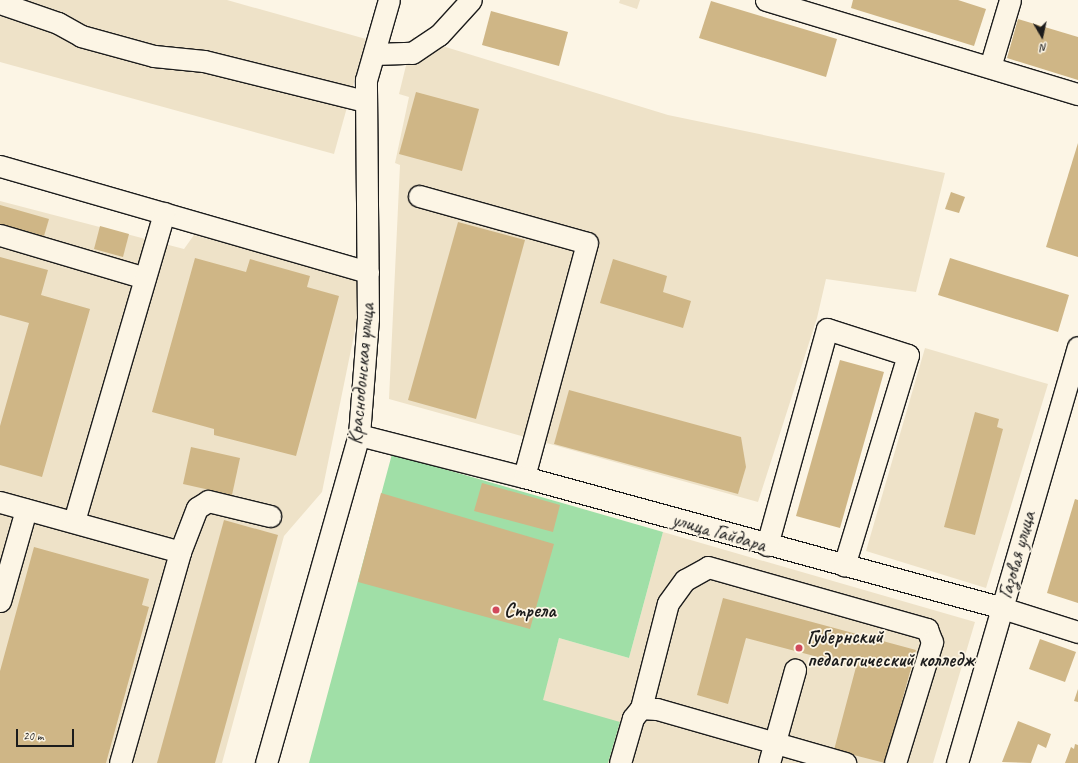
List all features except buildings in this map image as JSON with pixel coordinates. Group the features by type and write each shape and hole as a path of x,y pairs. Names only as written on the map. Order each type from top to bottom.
{"street":[{"name":"Краснодонская улица","path":"266,763 359,436 368,318 366,80 389,0"},
{"path":"374,54 412,53 439,35 471,0"},
{"path":"766,0 1078,94"},
{"path":"990,67 1010,0"},
{"path":"0,3 58,23 81,36 154,56 218,64 365,101"},
{"path":"0,166 368,272"},
{"path":"419,196 587,243 524,477"},
{"path":"74,521 164,213"},
{"path":"0,235 146,278"},
{"path":"767,545 827,329 908,355 844,566"},
{"name":"Газовая улица","path":"962,762 1002,608 1072,388 1078,347"},
{"name":"улица Гайдара","path":"359,436 524,477 767,545 1002,608 1078,632"},
{"path":"120,763 180,552 197,508 208,501 270,516"},
{"path":"0,502 26,510 74,521 180,552"},
{"path":"0,601 26,510"},
{"path":"620,763 633,718 641,708 668,603 685,580 708,567 927,629 932,642 895,763"},
{"path":"769,763 795,670"},
{"path":"641,708 657,710 845,763"}],"shaded area":[{"path":"0,0 227,0 366,39 334,154 0,62"},
{"path":"620,0 640,0 637,9 619,3"},
{"path":"413,37 668,115 945,173 916,292 826,279 817,318 758,502 389,399 400,165 395,163 409,97 399,94"},
{"path":"0,201 184,249 194,235 365,281 322,492 284,536 222,763 0,763"},
{"path":"925,348 1048,384 986,588 866,551"},
{"name":"Губернский педагогический колледж","path":"663,532 975,622 933,763 525,763 559,638 629,658"}],"green space":[{"name":"Стрела","path":"392,454 663,532 629,658 559,638 543,700 620,722 608,763 309,763"}],"place":[{"name":"Стрела","path":"496,610"},
{"name":"Губернский педагогический колледж","path":"799,648"}]}
